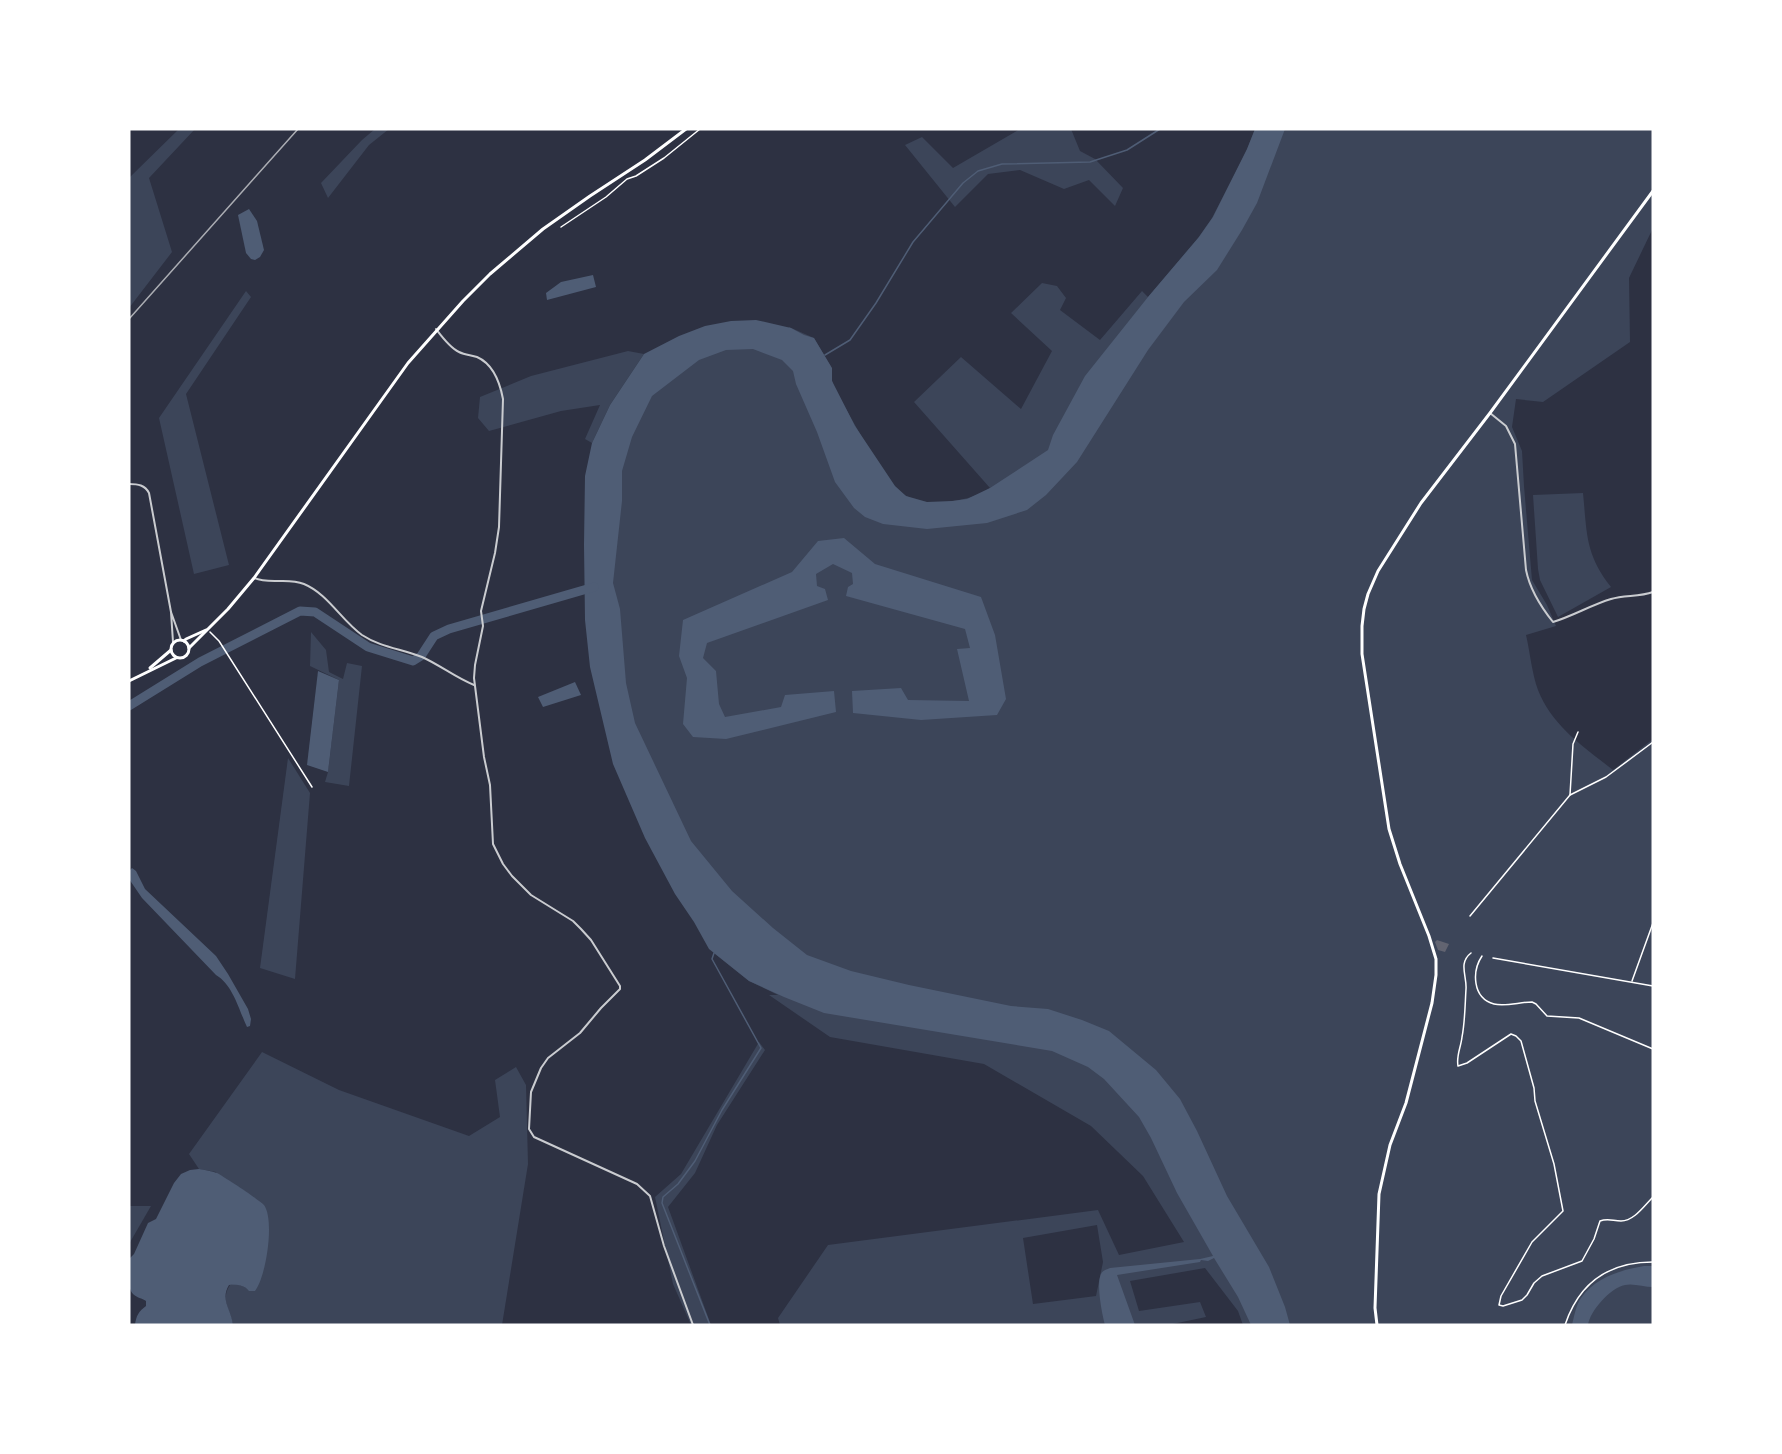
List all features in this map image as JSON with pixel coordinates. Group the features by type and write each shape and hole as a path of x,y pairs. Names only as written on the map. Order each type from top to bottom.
{"main road":[{"path":"129,681 177,657 187,655 189,648 228,609 254,578 393,382 436,329 490,274 535,235 645,160 686,129"},
{"path":"1377,1325 1375,1308 1379,1194 1390,1145 1406,1103 1432,1004 1436,959 1389,829 1362,654 1362,626 1368,594 1378,571 1421,503 1653,191"},
{"path":"144,673 171,650 173,642 186,639 207,629"},
{"path":"183,640 189,648"},
{"path":"171,650 177,657"}],"street":[{"path":"436,329 454,349 476,356 485,362 495,375 503,399 499,526 481,615 483,622 475,665 475,686 484,757 490,784 494,844 512,876 531,895 573,921 591,940 620,986 620,989 580,1033 548,1058 540,1068 531,1092 528,1124 530,1132 534,1137 548,1144 637,1184 650,1196 664,1246 693,1325"},
{"path":"1490,413 1506,426 1515,444 1526,570 1533,593 1553,622 1601,602 1653,592"},
{"path":"129,484 139,484 149,493 171,612 173,642"},
{"path":"254,578 303,584 321,595 344,620 364,636 376,643 422,657 475,686"},
{"path":"171,612 183,640"}],"path":[{"path":"561,228 606,197 627,179 636,176 664,158 700,129"},
{"path":"207,629 223,647 312,787"},
{"path":"1570,795 1573,744 1578,732"},
{"path":"1470,916 1570,795 1606,777 1653,742"},
{"path":"1631,982 1653,923"},
{"path":"1471,953 1465,958 1464,963 1467,985 1458,1066 1467,1063 1511,1034 1521,1041 1534,1088 1535,1101 1554,1164 1563,1211 1532,1242 1501,1296 1499,1305 1503,1306 1522,1300 1542,1276 1582,1261 1602,1220 1622,1221 1632,1218 1653,1197"},
{"path":"1482,956 1474,981 1485,1000 1496,1005 1532,1002 1547,1016 1579,1017 1653,1049"},
{"path":"1493,958 1653,986"},
{"path":"1566,1325 1570,1311 1582,1291 1602,1275 1620,1266 1653,1262"}],"shaded area":[{"path":"179,129 195,129 149,178 172,252 129,308 129,178"},
{"path":"375,129 389,129 369,145 328,198 321,183"},
{"path":"1020,129 1071,129 1080,151 1095,159 1123,188 1115,206 1089,180 1064,189 1020,170 988,174 955,207 905,145 922,137 953,168"},
{"path":"1255,129 1653,129 1653,228 1629,278 1630,342 1543,402 1516,399 1512,427 1522,451 1532,580 1556,626 1526,635 1538,690 1544,703 1560,725 1613,770 1653,739 1653,1325 1243,1325 1238,1311 1205,1268 1130,1281 1139,1311 1200,1302 1206,1317 1168,1325 780,1325 778,1318 828,1245 1098,1210 1119,1255 1184,1242 1143,1176 1091,1126 984,1064 830,1037 769,995 778,995 749,981 714,953 733,925 636,764 605,557 632,412 708,346 780,349 789,327 814,338 831,367 834,388 871,452 899,491 912,499 929,502 946,502 980,494 990,488 914,402 961,357 1021,409 1052,351 1011,313 1042,283 1057,286 1066,298 1060,310 1100,340 1142,291 1148,297 1198,238 1212,218 1246,152","holes":["1097,1225 1103,1262 1096,1296 1033,1304 1023,1238"]},
{"path":"1255,129 1285,129 1257,203 1242,230 1217,270 1184,302 1148,350 1077,462 1046,495 1027,510 987,523 927,529 883,524 865,517 854,508 835,482 793,371 782,360 753,349 726,350 699,360 652,396 632,437 622,471 622,501 613,583 620,609 626,683 635,723 691,841 732,891 807,955 851,971 909,985 1011,1006 1048,1009 1109,1031 1156,1070 1180,1099 1227,1196 1269,1267 1290,1325 1251,1325 1238,1297 1214,1258 1208,1261 1201,1260 1117,1275 1135,1325 1105,1325 1099,1288 1104,1271 1110,1268 1213,1256 1177,1193 1139,1117 1104,1079 1088,1067 1052,1051 824,1013 784,997 749,981 709,949 675,894 645,838 613,764 590,667 585,620 585,476 592,443 610,405 644,354 705,326 731,321 756,320 791,328 814,338 832,368 832,381 855,426 895,486 906,496 927,502 952,501 967,499 990,488 1048,450 1053,435 1085,376 1213,217"},
{"path":"249,209 257,221 264,250 255,260 246,253 238,215"},
{"path":"593,275 596,287 547,300 546,293 561,282"},
{"path":"246,291 251,297 186,394 229,565 194,574 159,418"},
{"path":"628,351 644,354 610,405 592,443 585,439 600,405 561,411 489,431 478,418 480,397 531,376"},
{"path":"1583,493 1589,543 1596,564 1611,587 1558,617 1540,580 1533,495"},
{"path":"844,538 875,564 981,597 995,635 1006,699 997,715 921,720 853,713 852,691 901,688 908,700 969,701 957,649 970,648 965,629 846,596 848,587 853,584 852,573 833,564 816,574 817,586 825,589 828,600 707,643 703,658 716,671 719,704 725,717 781,707 785,695 834,691 836,712 726,739 693,737 683,724 687,678 679,656 683,620 792,572 818,541"},
{"path":"311,632 326,650 329,672 343,679 347,663 362,666 349,786 325,782 339,680 310,666"},
{"path":"318,671 339,680 328,772 307,765"},
{"path":"575,682 581,695 543,707 538,697"},
{"path":"288,758 310,793 295,979 260,968"},
{"path":"132,868 136,871 145,889 216,956 248,1009 251,1019 250,1026 247,1027 235,998 222,979 142,898 129,879 129,871"},
{"path":"759,1042 765,1050 717,1125 695,1173 668,1207 711,1325 691,1325 673,1284 655,1197 681,1174"},
{"path":"262,1052 339,1090 469,1136 500,1117 495,1080 516,1067 526,1085 528,1164 502,1325 233,1325 226,1300 227,1290 230,1285 237,1284 247,1288 216,1172 199,1169 189,1154"},
{"path":"199,1169 217,1173 264,1205 269,1223 269,1235 266,1262 259,1284 255,1291 249,1291 240,1285 229,1285 226,1300 233,1325 135,1325 138,1314 146,1306 146,1301 135,1295 129,1287 129,1259 134,1254 148,1223 156,1219 181,1174"},
{"path":"129,1206 151,1206 129,1244"},
{"path":"1653,1266 1653,1287 1631,1284 1619,1287 1602,1301 1588,1325 1572,1325 1579,1301 1594,1285 1618,1272"}],"building":[{"path":"1437,940 1449,944 1445,952 1438,950 1435,942"}],"waterway":[{"path":"825,355 850,340 876,303 913,242 963,183 978,171 1002,164 1090,162 1127,150 1160,129"},
{"path":"129,706 200,662 300,611 315,612 368,647 413,661 421,656 434,636 449,629 594,587"},
{"path":"710,1325 662,1203 663,1197 678,1184 695,1161 722,1110 761,1048 712,959 714,953"}],"railway":[{"path":"129,319 298,129"}]}
